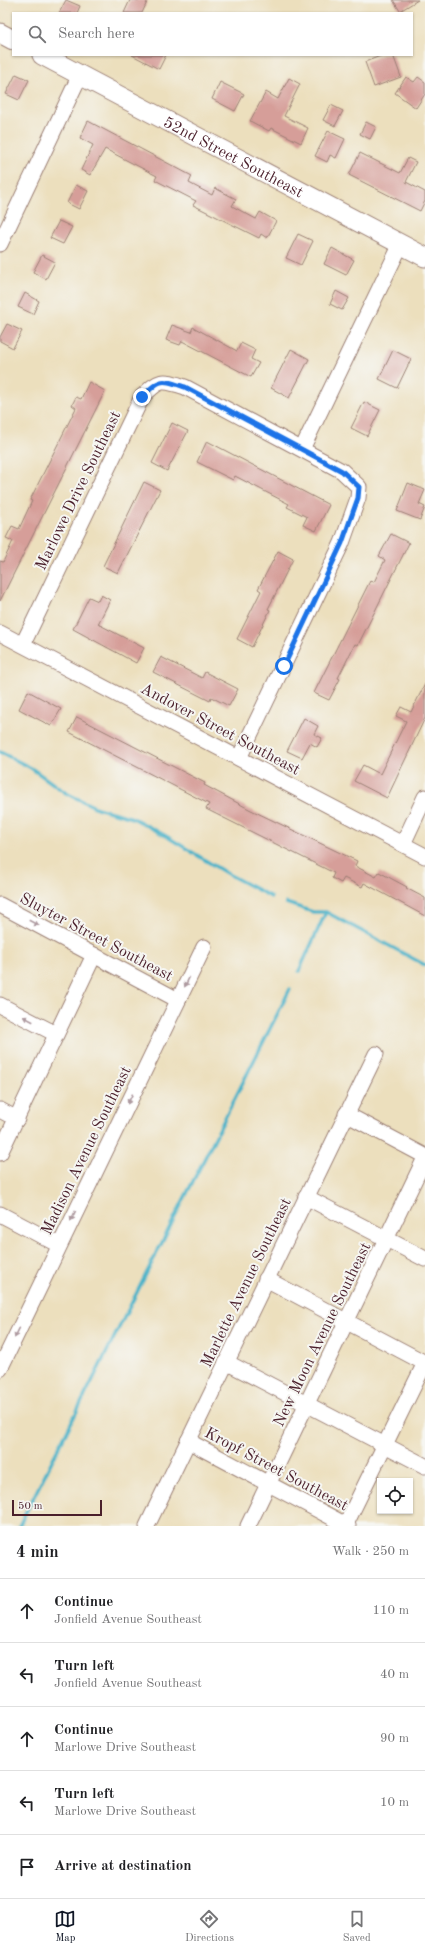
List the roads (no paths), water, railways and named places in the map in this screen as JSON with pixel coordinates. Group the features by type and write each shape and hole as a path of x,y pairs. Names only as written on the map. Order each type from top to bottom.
{"main road":[{"path":"0,33 12,39"},
{"name":"52nd Street Southeast","path":"44,56 425,257"}],"street":[{"path":"0,244 80,75"},
{"path":"239,758 324,583 342,543 358,498 359,487 352,479 342,471 302,449 401,244"},
{"name":"Marlowe Drive Southeast","path":"23,644 142,397 156,382 167,382 185,387 302,449"},
{"name":"Andover Street Southeast","path":"0,633 425,856"},
{"path":"403,844 425,797"},
{"name":"Sluyter Street Southeast","path":"0,905 178,1000"},
{"name":"Madison Avenue Southeast","path":"0,1369 204,947"},
{"path":"0,1154 94,956"},
{"path":"0,1005 56,1034"},
{"name":"Marlette Avenue Southeast","path":"147,1526 376,1054"},
{"path":"0,1110 17,1119"},
{"path":"346,1114 425,1157"},
{"name":"New Moon Avenue Southeast","path":"248,1526 425,1157"},
{"path":"306,1197 425,1259"},
{"path":"0,1214 59,1245"},
{"path":"266,1279 425,1363 346,1526"},
{"path":"226,1362 425,1466"},
{"name":"Kropf Street Southeast","path":"188,1441 346,1526"}],"waterway":[{"path":"0,752 31,768 66,793 97,808 133,818 166,836 226,873 271,897"},
{"path":"286,903 313,912 326,912 425,965"},
{"path":"299,971 326,912"},
{"path":"19,1526 290,989"}]}
